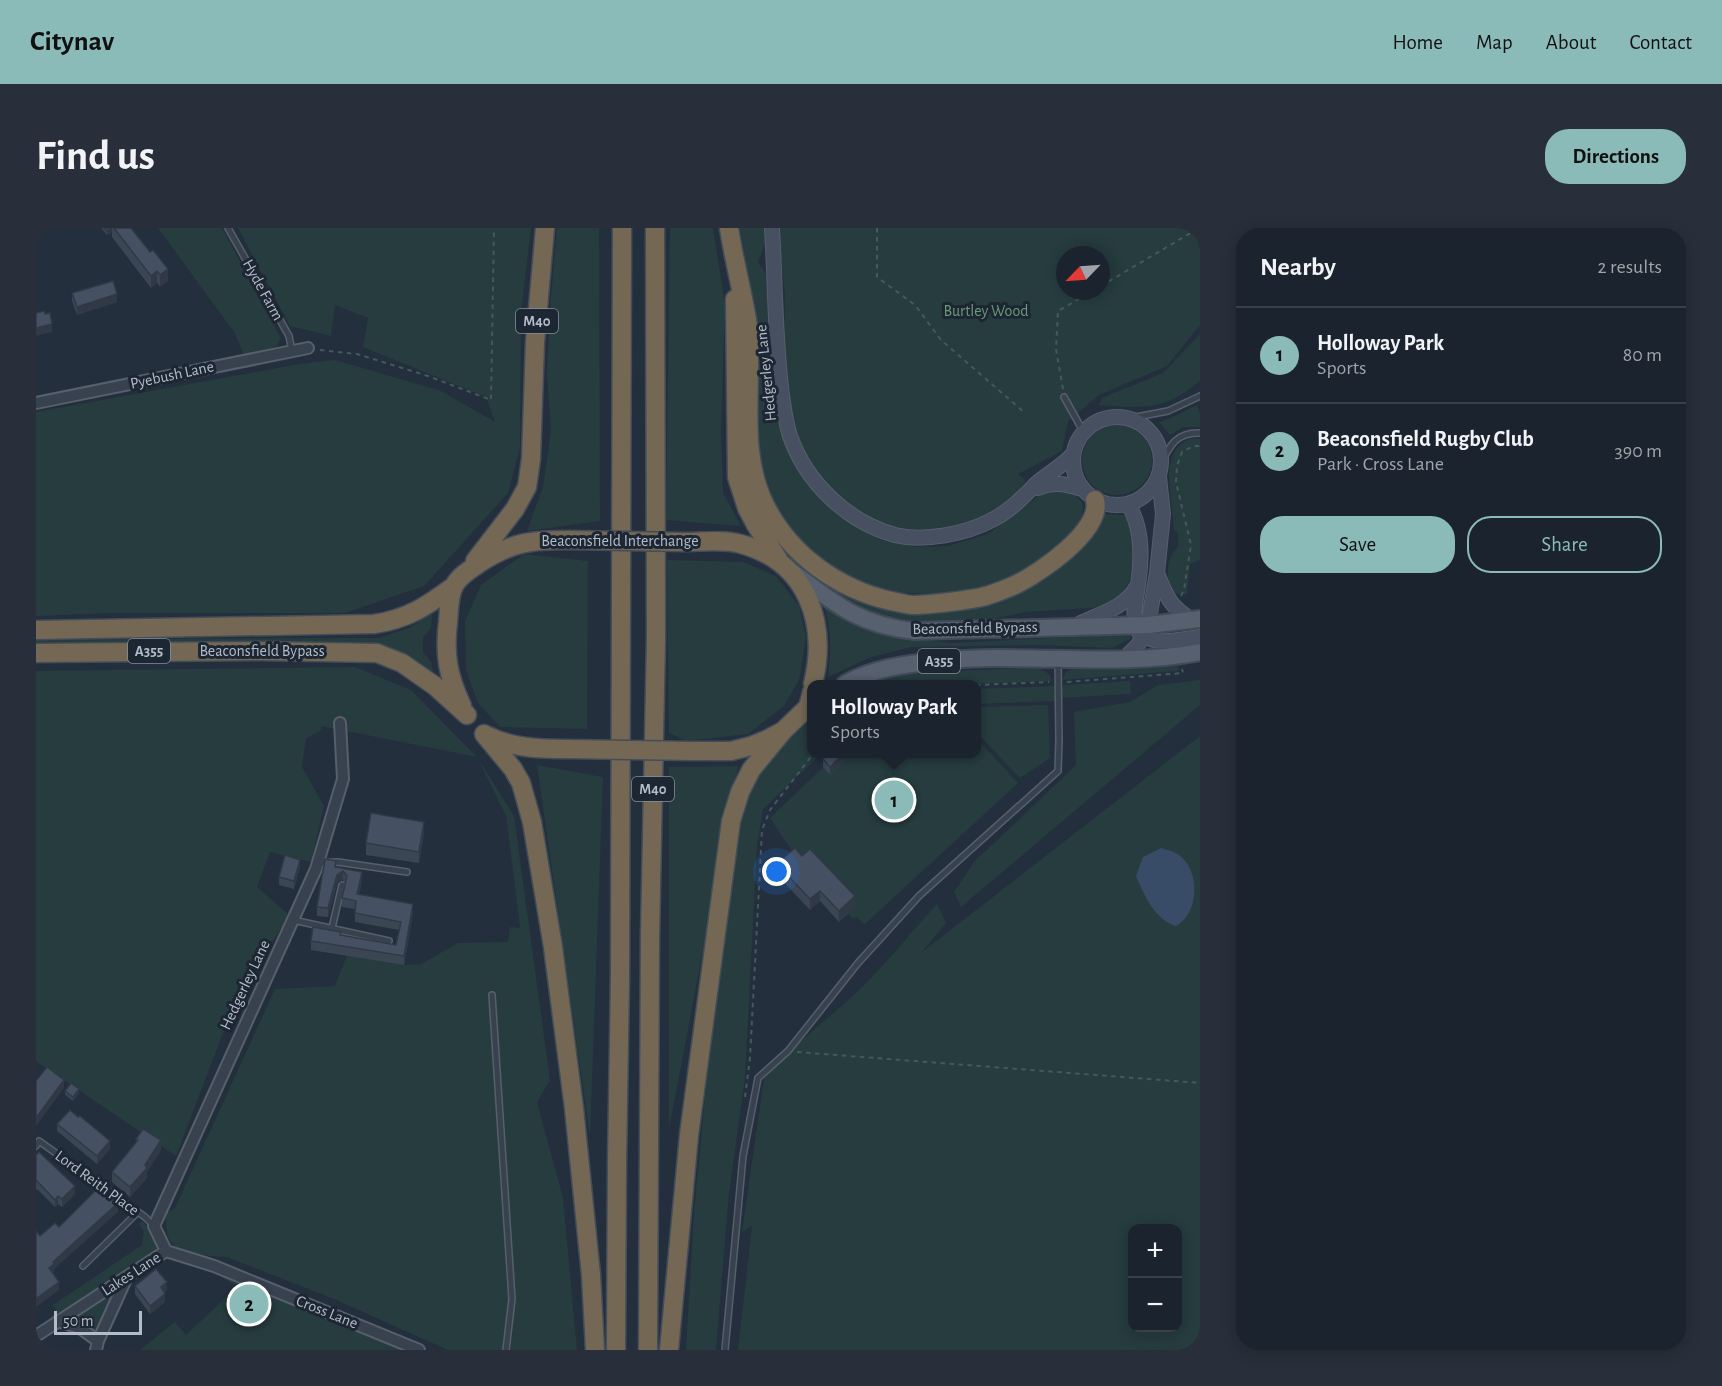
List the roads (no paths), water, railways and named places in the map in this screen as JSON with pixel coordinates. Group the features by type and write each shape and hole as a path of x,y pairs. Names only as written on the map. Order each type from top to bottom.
{"highway":[{"name":"M40","path":"460,579 515,509 527,487 531,459 541,258 546,228"},
{"name":"M40","path":"616,1350 620,978 622,228"},
{"name":"M40","path":"648,1350 651,1140 650,938 656,638 656,228"},
{"path":"729,228 748,328 748,454 764,504 775,524 803,557 832,578 873,597 912,606 983,597 1016,585 1045,567 1067,549 1093,520 1096,510 1088,495"},
{"path":"735,264 737,477 751,516 781,562"},
{"name":"Beaconsfield Interchange","path":"460,579 492,555 518,543 535,540 741,544 781,562 807,596 816,623 818,655 814,680"},
{"name":"Beaconsfield Bypass","path":"36,630 374,624 394,621 410,615 431,603 460,579"},
{"path":"460,579 445,645 447,667 467,716 513,769 521,783 532,822 553,947 574,1108 591,1275 595,1350"},
{"name":"Beaconsfield Bypass","path":"36,653 226,651 376,653 402,663 435,686 467,716"},
{"path":"669,1350 689,1135 731,821 740,792 751,770 807,704"},
{"path":"484,734 516,746 693,751 742,749 783,731"}],"main road":[{"name":"Beaconsfield Bypass","path":"781,562 843,609 878,626 893,629 938,632 1075,626 1142,629"},
{"name":"A355","path":"1142,629 1196,619"},
{"name":"A355","path":"1124,659 1200,652"},
{"name":"Beaconsfield Bypass","path":"854,680 871,672 900,665 971,658 1124,659"}],"street":[{"name":"Hedgerley Lane","path":"772,228 777,350 783,405 798,454 831,499 859,520 896,535 933,537 964,532 991,521 1012,508 1072,455"},
{"name":"Pyebush Lane","path":"36,403 308,348"},
{"path":"1124,659 1132,653 1142,629 1157,573 1163,514 1160,449 1154,435 1144,425 1131,418 1118,416 1093,423 1083,431 1072,455 1072,467 1076,479 1088,495 1106,504 1128,504 1141,498 1152,489 1160,470"},
{"name":"Hedgerley Lane","path":"1028,494 1052,483 1066,484 1088,495"},
{"path":"1128,504 1135,514 1139,527 1139,581 1134,614 1142,629 1151,640 1200,637"},
{"path":"1157,573 1171,604 1181,614 1196,619"},
{"path":"1075,626 1122,604 1134,592 1139,581"},
{"name":"Hedgerley Lane","path":"154,1226 318,863 343,779 340,723"},
{"path":"154,1226 166,1251"},
{"name":"Lakes Lane","path":"36,1336 166,1251"},
{"name":"Cross Lane","path":"166,1251 214,1266 419,1350"},
{"path":"58,1321 81,1328 97,1346 127,1278"}],"lane":[{"name":"Hyde Farm","path":"228,228 289,336 292,353"},
{"path":"1131,418 1168,411 1200,396"},
{"path":"1064,397 1083,431"},
{"path":"1160,470 1170,444 1183,434 1200,433"},
{"path":"725,1350 743,1156 758,1078 788,1051 858,963 919,896 1058,771 1058,658"},
{"path":"318,863 338,862 407,872"},
{"path":"332,928 342,885"},
{"path":"293,920 389,941"},
{"path":"492,995 512,1299 506,1350"},
{"name":"Lord Reith Place","path":"38,1143 138,1212 154,1226"},
{"path":"83,1266 138,1212"}],"water":[{"path":"1161,848 1177,854 1186,862 1194,881 1190,912 1176,926 1156,913 1136,876 1143,857"}],"place":[{"name":"Holloway Park","path":"894,800"},
{"name":"Beaconsfield Rugby Club","path":"249,1304"}],"park label":[{"name":"Burtley Wood","path":"986,311"}]}
